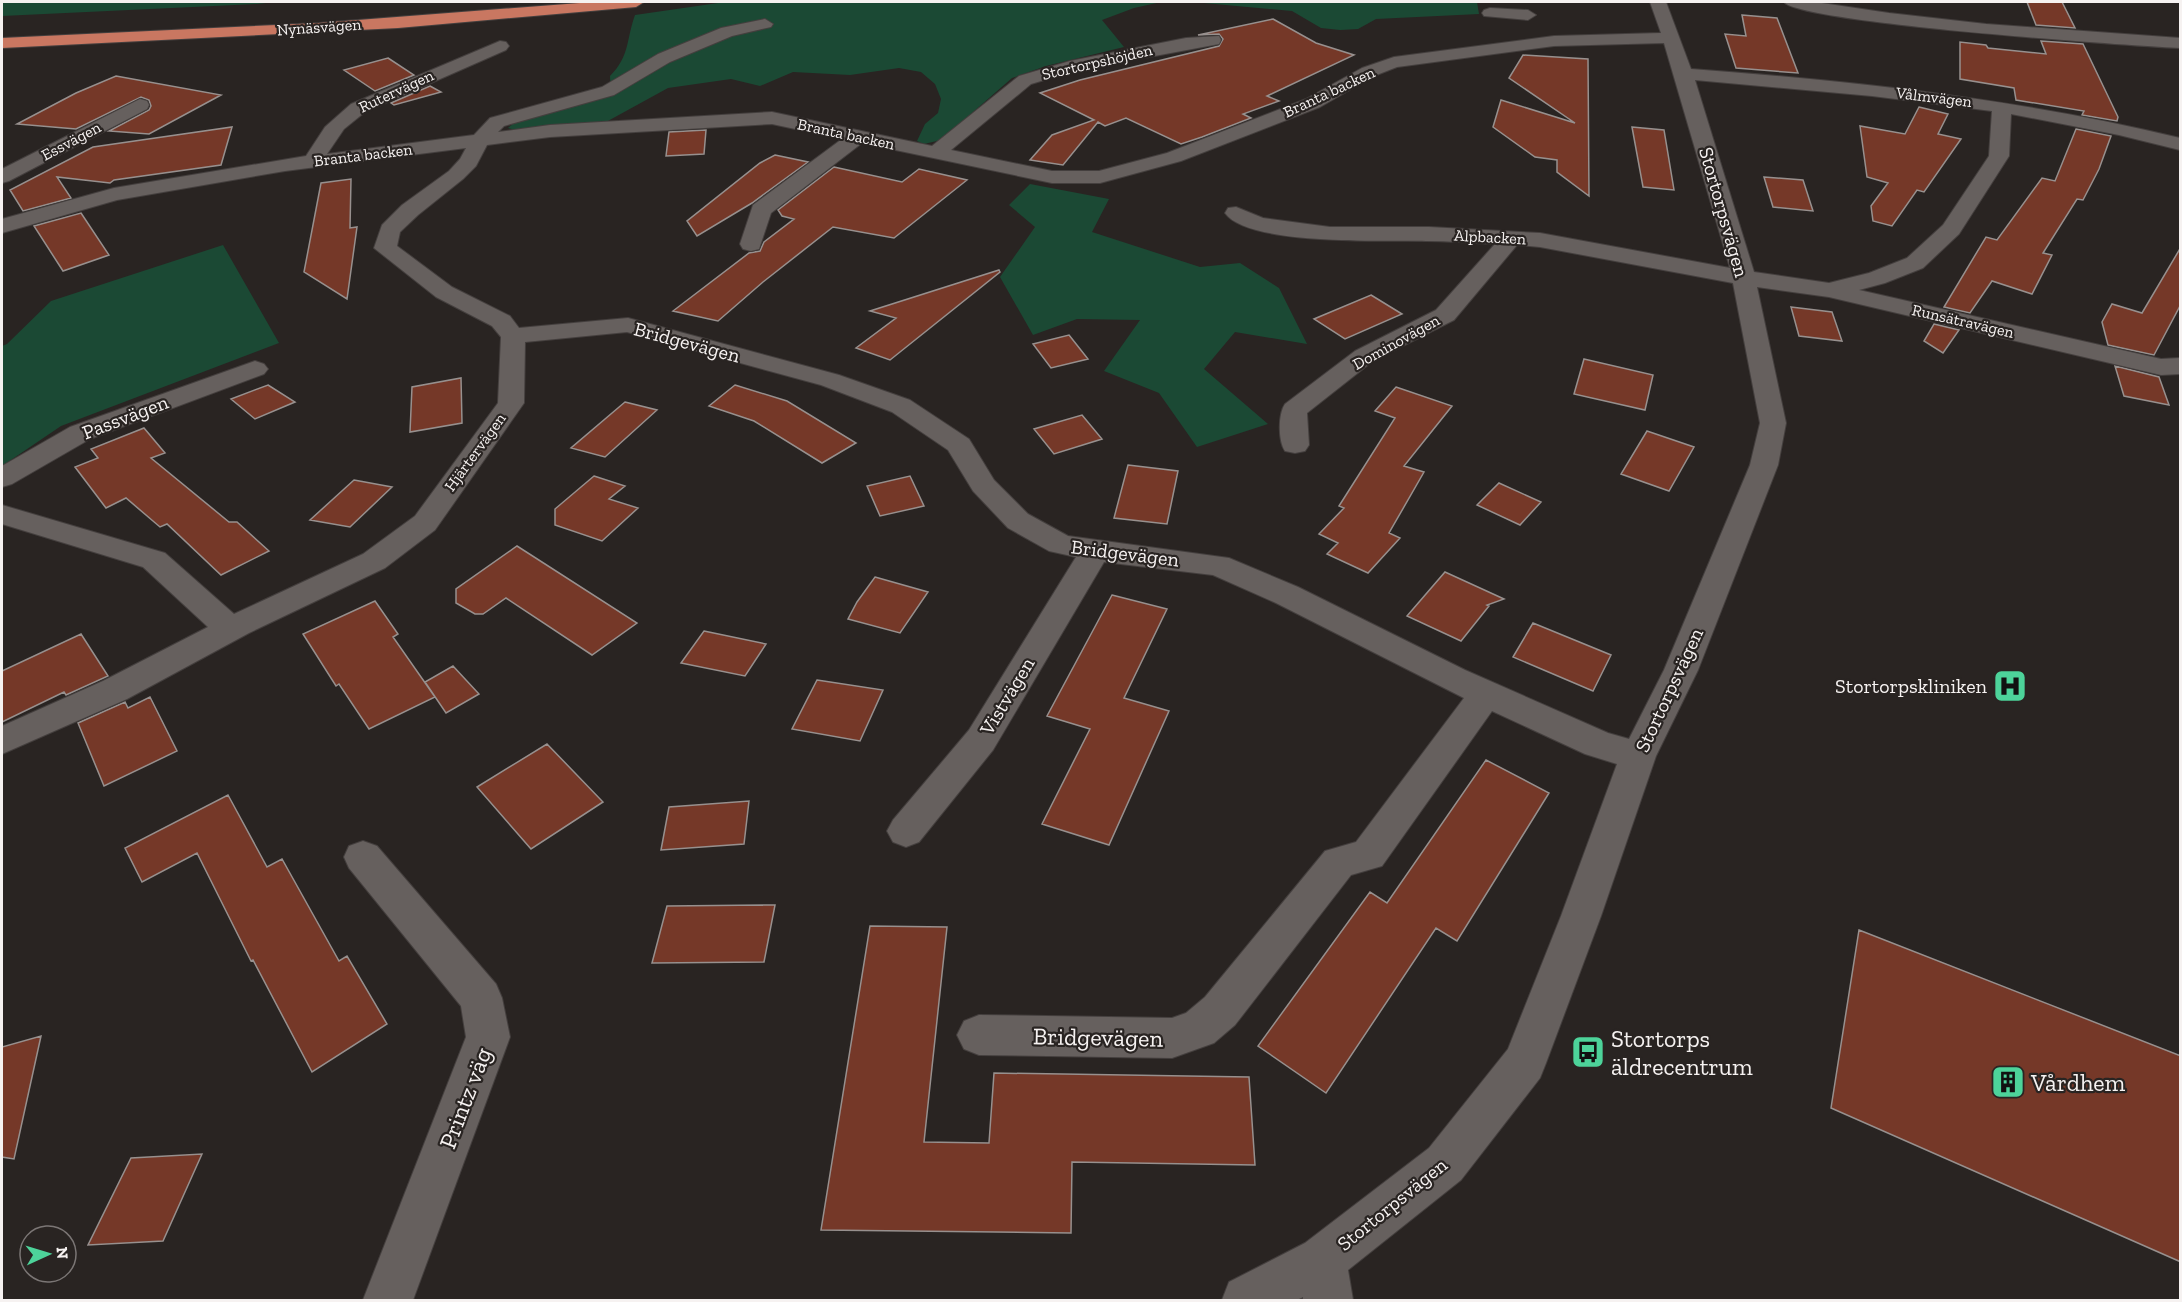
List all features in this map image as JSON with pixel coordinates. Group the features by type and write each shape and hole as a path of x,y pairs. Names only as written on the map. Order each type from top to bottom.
{"highway":[{"name":"Nynäsvägen","path":"2,30 483,2"},
{"name":"Nynäsvägen","path":"2,43 343,26 636,2"}],"street":[{"name":"Stortorpsvägen","path":"1325,1280 1445,1164 1524,1063 1581,916 1638,756 1681,670 1764,465 1773,423 1744,278 1684,74 1658,2"},
{"path":"1792,2 1892,19 1968,28 2181,43"},
{"path":"1490,13 1528,13"},
{"path":"513,336 501,321 444,292 385,248 390,230 410,210 456,176 469,162 480,140 497,122 608,91 664,58 727,32 765,24"},
{"name":"Branta backen","path":"2,226 114,194 313,162 550,131 772,118 1052,177 1100,177 1174,157 1313,103 1368,72 1394,63 1554,41 1672,38"},
{"name":"Stortorpshöjden","path":"935,153 1024,80 1082,63 1213,40"},
{"name":"Rutervägen","path":"313,162 320,145 338,122 358,108 500,46"},
{"name":"Vålmvägen","path":"1684,74 1796,82 1946,98 2124,129 2181,144"},
{"name":"Essvägen","path":"2,177 140,105"},
{"path":"1829,290 1877,278 1915,263 1950,229 1999,156 2002,107"},
{"path":"751,244 761,210 857,137"},
{"name":"Alpbacken","path":"1236,213 1258,224 1330,234 1429,234 1540,240 1744,278"},
{"name":"Dominovägen","path":"1295,445 1294,410 1364,356 1445,315 1512,238"},
{"name":"Runsätravägen","path":"1744,278 1829,290 2161,367 2181,366"},
{"name":"Bridgevägen","path":"513,336 628,325 830,380 901,406 959,445 982,485 1018,521 1060,544 1095,551 1218,565 1287,595 1486,694 1598,744 1638,756"},
{"name":"Hjärtervägen","path":"2,741 115,690 231,629 374,561 425,523 511,403 513,336"},
{"name":"Passvägen","path":"2,478 80,433 255,369"},
{"path":"2,514 154,560 231,629"},
{"name":"Vistvägen","path":"906,831 981,740 1095,551"},
{"name":"Bridgevägen","path":"979,1035 1172,1038 1199,1029 1220,1011 1339,862 1368,855 1486,694"},
{"name":"Printz väg","path":"363,856 481,998 488,1037 388,1300"},
{"path":"1247,1300 1325,1280"}],"green space":[{"path":"2,2 275,2 2,16"},
{"path":"725,2 1161,2 1134,8 1102,20 1124,47 1046,66 1012,78 941,140 924,144 917,141 925,124 938,113 941,99 935,84 921,72 899,68 850,75 793,72 760,86 731,79 668,88 606,122 519,131 508,128 515,122 611,96 610,76 624,55 635,15"},
{"path":"1193,2 1477,2 1479,14 1376,19 1358,29 1340,30 1321,28 1292,11"},
{"path":"1030,184 1109,199 1092,232 1200,267 1240,263 1279,288 1307,344 1235,332 1204,369 1268,424 1197,447 1159,393 1104,371 1140,320 1077,319 1033,335 1000,277 1035,227 1009,205"},
{"path":"223,245 279,343 61,426 2,466 2,346 7,344 51,301"}],"building":[{"path":"2027,2 2062,2 2075,28 2036,25"},
{"path":"1742,15 1777,18 1798,73 1736,68 1725,34 1746,36"},
{"path":"1273,19 1316,43 1354,55 1267,96 1279,101 1243,114 1251,118 1181,144 1126,118 1105,126 1098,122 1063,165 1030,160 1052,135 1094,120 1040,93 1080,80 1219,46 1223,39 1219,34 1198,35"},
{"path":"2041,41 2083,44 2118,117 2117,121 2082,115 2084,111 2016,100 2014,88 1960,79 1960,42 1986,45 1988,48 2046,54"},
{"path":"1523,55 1588,59 1589,196 1557,172 1557,160 1535,157 1493,127 1501,100 1575,123 1509,78"},
{"path":"388,58 414,75 375,91 344,70"},
{"path":"116,76 221,95 149,134 109,131 149,110 151,106 149,100 141,97 76,129 17,124 76,93"},
{"path":"430,86 441,92 394,105 391,103"},
{"path":"1919,107 1948,114 1938,134 1961,139 1924,192 1917,190 1892,226 1873,221 1871,206 1888,183 1867,177 1860,126 1905,134"},
{"path":"232,127 221,165 114,180 110,183 57,177 71,198 23,211 10,190 93,147"},
{"path":"1632,127 1664,130 1674,190 1643,187"},
{"path":"2076,129 2111,136 2099,169 2083,200 2077,199 2043,253 2052,255 2032,294 1992,281 1970,313 1944,307 1986,237 1997,240 2042,178 2055,181"},
{"path":"706,130 704,154 666,156 669,132"},
{"path":"775,155 808,162 752,203 697,236 687,221 760,163"},
{"path":"834,167 902,182 919,169 967,180 894,238 833,227 718,321 673,311 749,253 760,251 764,242 794,219 782,216 778,210"},
{"path":"1764,177 1803,180 1813,211 1773,207"},
{"path":"351,179 350,228 357,227 347,299 304,272 321,183"},
{"path":"81,213 109,255 63,271 34,226"},
{"path":"2181,247 2181,304 2154,355 2108,345 2102,322 2112,304 2142,313"},
{"path":"999,270 1000,272 890,360 856,348 896,318 870,311"},
{"path":"1371,295 1402,314 1345,339 1314,319"},
{"path":"1791,307 1832,312 1842,341 1799,336"},
{"path":"1934,324 1959,330 1943,353 1924,341"},
{"path":"1069,335 1088,359 1051,368 1033,344"},
{"path":"1584,359 1653,375 1645,410 1574,394"},
{"path":"2115,366 2159,377 2169,405 2124,396"},
{"path":"461,378 462,423 410,432 412,387"},
{"path":"268,385 295,402 255,419 231,399"},
{"path":"735,385 787,401 856,443 822,463 754,421 709,406"},
{"path":"1396,387 1452,406 1404,466 1424,472 1389,533 1400,538 1368,573 1327,554 1338,543 1319,534 1344,508 1339,506 1395,418 1375,411"},
{"path":"625,402 657,410 605,457 571,448"},
{"path":"1082,415 1102,439 1054,454 1034,429"},
{"path":"144,428 165,453 151,458 229,522 237,522 269,551 221,575 167,524 160,527 126,498 106,508 75,467 98,458 91,449"},
{"path":"1647,431 1694,447 1669,491 1621,474"},
{"path":"1128,465 1178,471 1167,524 1114,518"},
{"path":"594,476 625,486 609,499 638,508 602,541 555,525 555,509"},
{"path":"910,476 924,506 880,516 867,486"},
{"path":"354,480 392,487 350,527 310,520"},
{"path":"1499,483 1541,502 1520,525 1477,505"},
{"path":"517,546 637,623 592,655 506,598 483,614 475,614 456,603 456,589"},
{"path":"1445,572 1504,599 1487,605 1489,606 1461,641 1407,616"},
{"path":"875,577 928,592 900,633 848,619"},
{"path":"1112,595 1167,609 1124,698 1169,711 1109,845 1042,824 1090,729 1047,716"},
{"path":"375,601 398,634 393,637 435,697 369,729 339,684 336,686 303,634"},
{"path":"1533,623 1611,655 1593,691 1513,657"},
{"path":"704,631 766,644 745,676 681,663"},
{"path":"81,634 108,676 66,695 64,692 2,722 2,671"},
{"path":"453,666 479,694 446,713 425,682"},
{"path":"817,680 883,690 860,741 792,729"},
{"path":"150,697 177,751 104,786 78,723 125,702 128,708"},
{"path":"547,744 603,802 531,849 477,787"},
{"path":"1486,760 1549,793 1457,941 1436,928 1326,1093 1258,1046 1370,892 1387,903"},
{"path":"228,795 267,867 282,859 339,961 347,956 387,1024 312,1072 253,960 251,961 197,853 142,882 125,848"},
{"path":"749,801 744,844 661,850 669,807"},
{"path":"775,905 764,962 652,963 667,906"},
{"path":"870,926 947,927 924,1142 989,1143 994,1073 1249,1077 1255,1165 1072,1162 1071,1233 821,1230"},
{"name":"Vårdhem","path":"1859,930 2181,1056 2181,1262 1831,1108"},
{"path":"41,1036 14,1159 2,1157 2,1047"},
{"path":"202,1154 163,1241 88,1245 131,1158"}],"place":[{"name":"Stortorpskliniken","path":"2010,686"},
{"name":"Stortorps äldrecentrum","path":"1588,1052"},
{"name":"Vårdhem","path":"2008,1082"}]}
